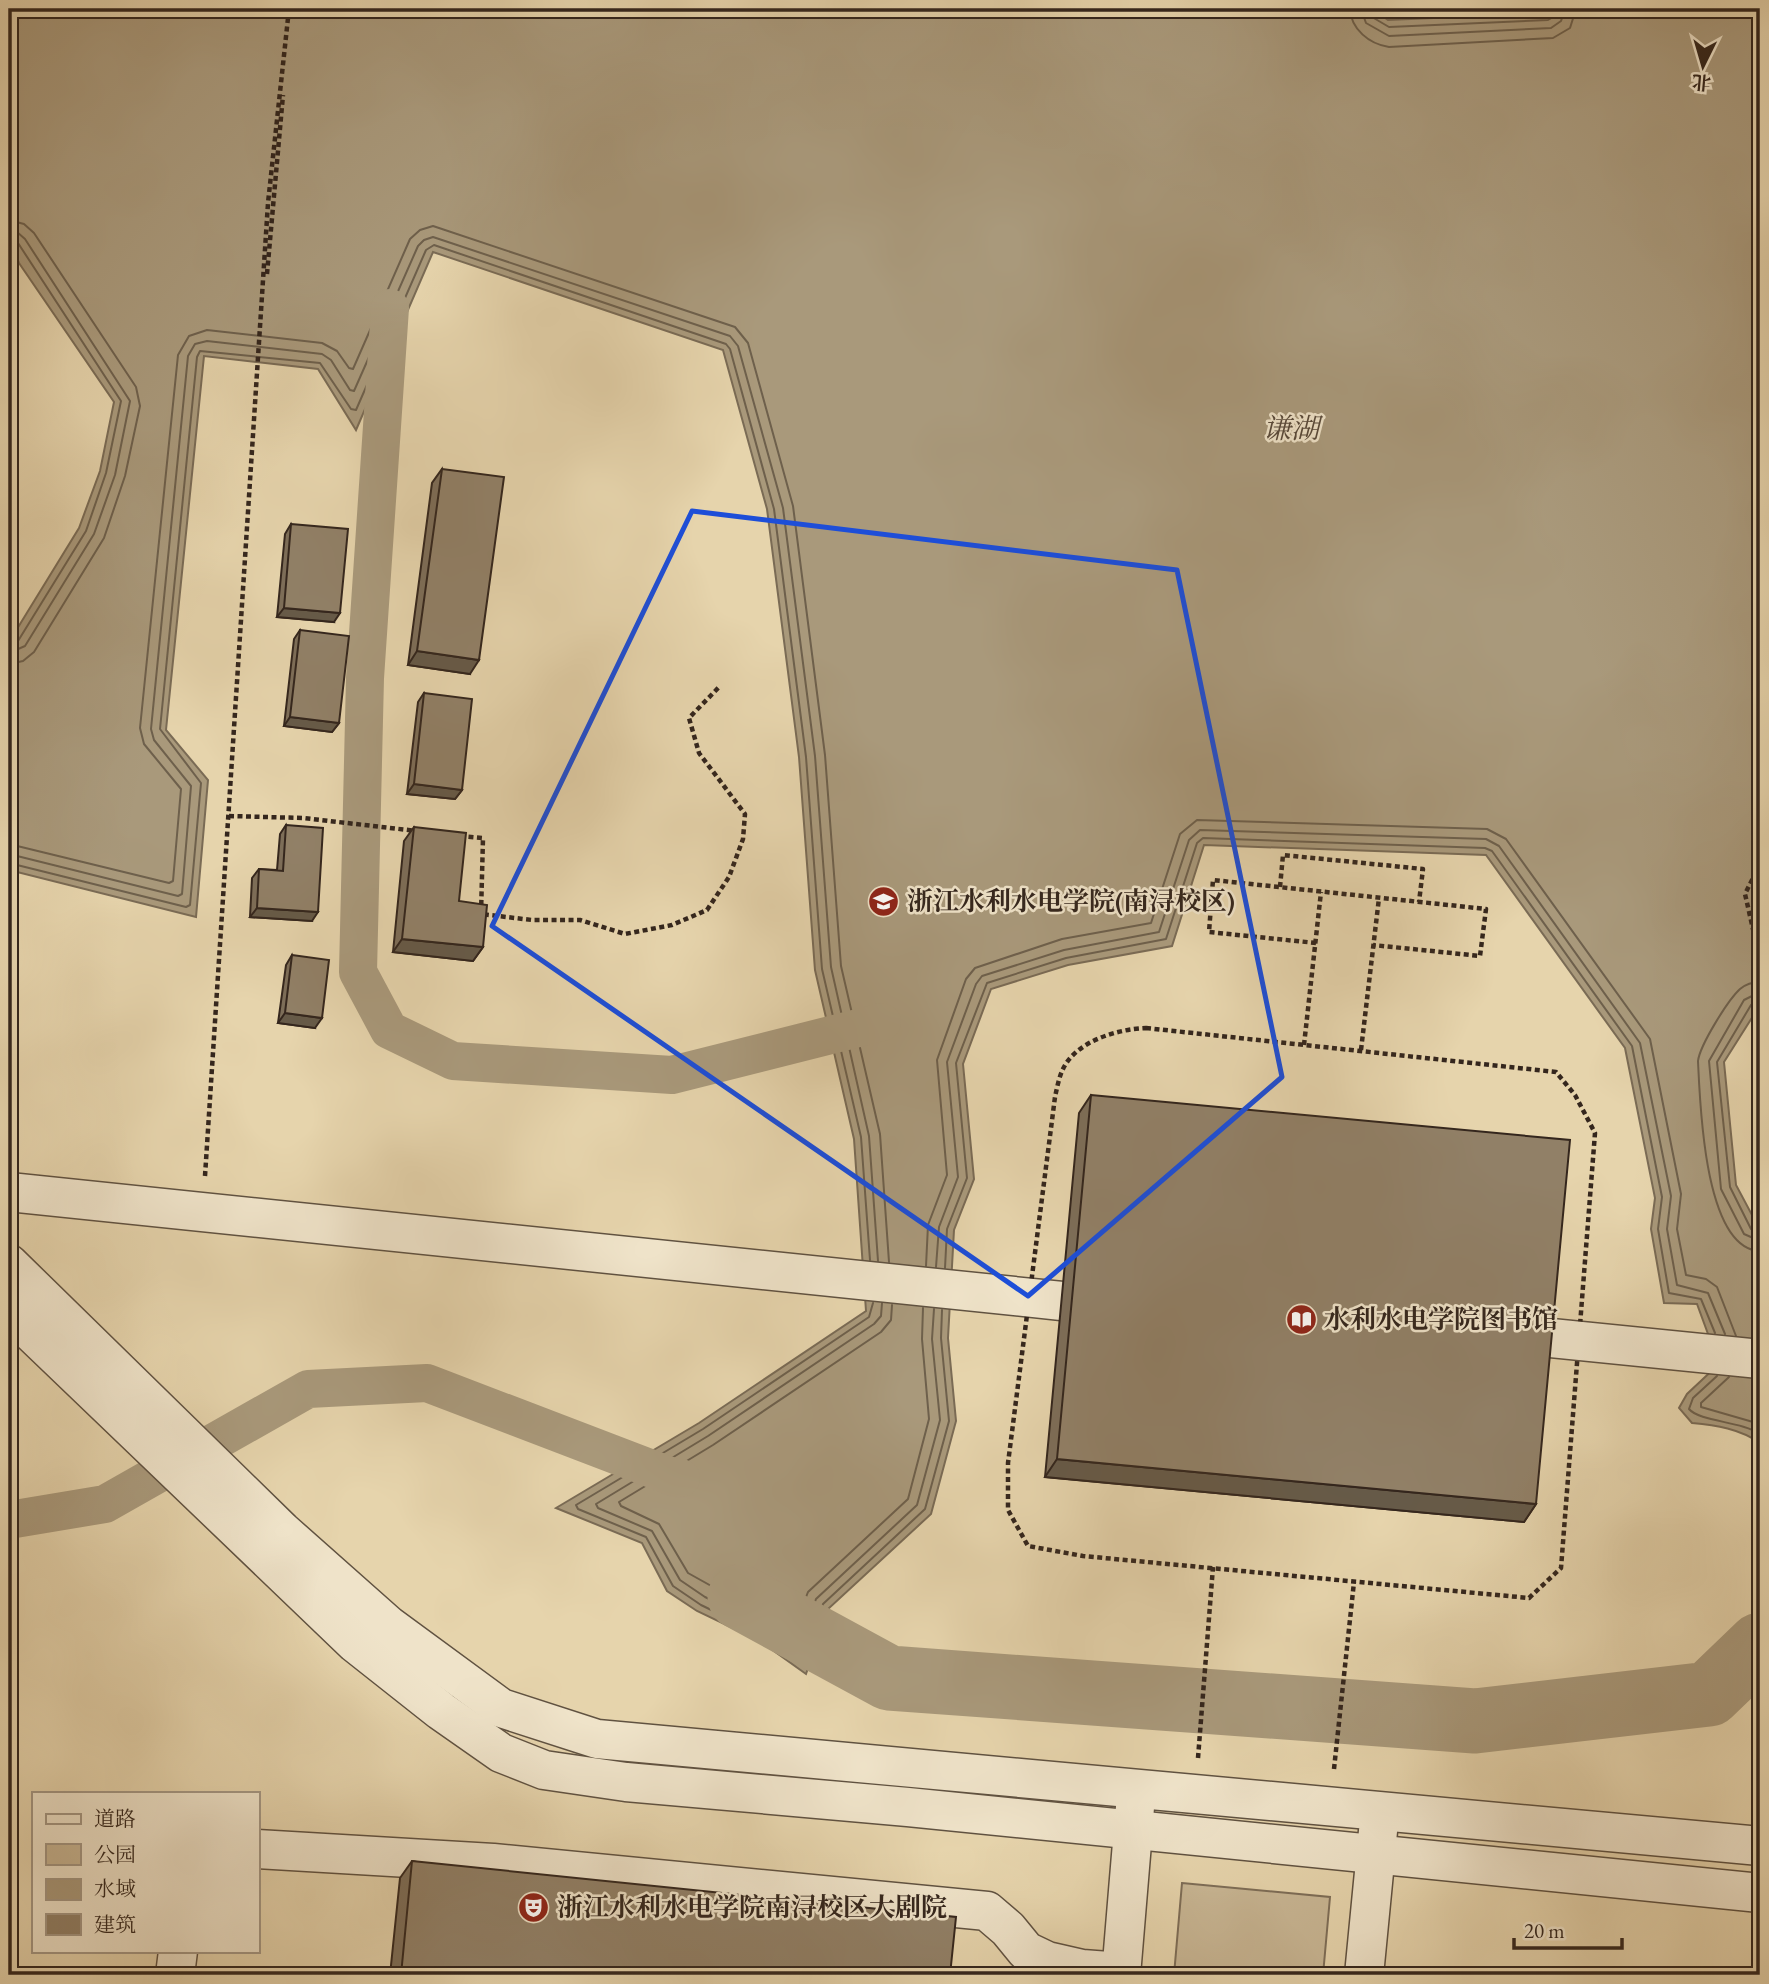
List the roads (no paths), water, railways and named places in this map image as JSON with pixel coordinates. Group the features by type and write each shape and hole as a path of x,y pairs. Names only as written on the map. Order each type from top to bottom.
{"street":[{"path":"9,1192 1045,1299"},
{"path":"9,1264 100,1383 200,1492 501,1708 597,1739 1760,1846"},
{"path":"9,1311 100,1383 274,1543 355,1643 441,1711 500,1753 544,1770 626,1782 1760,1894"},
{"path":"1541,1337 1760,1359"},
{"path":"259,1849 493,1863 987,1911 1008,1929 1026,1951 1048,1961 1121,1974 1136,1788"},
{"path":"1364,1975 1380,1813"},
{"path":"175,1975 178,1952"}],"water":[{"name":"谦湖","path":"9,9 1373,9 1388,20 1548,13 1552,9 1760,9 1760,1005 1724,1062 1736,1185 1760,1230 1760,1443 1728,1428 1692,1423 1679,1408 1687,1394 1719,1364 1697,1304 1664,1303 1651,1229 1655,1198 1625,1048 1486,855 1204,845 1172,946 1068,965 991,989 963,1064 974,1179 954,1230 948,1338 956,1421 931,1514 828,1609 806,1674 760,1641 697,1611 667,1591 642,1543 556,1508 699,1423 866,1311 854,1139 815,970 799,757 767,509 723,350 433,252 356,430 318,369 204,356 166,730 208,780 196,917 9,870 9,642 79,528 100,471 114,402 19,263 9,240"}],"waterway":[{"path":"390,308 365,678 358,972 389,1030 453,1061 672,1075 882,1022"},
{"path":"9,1520 105,1504 308,1389 427,1383 681,1478"},
{"path":"740,1597 889,1678 1475,1721 1709,1694 1760,1645"}],"place":[{"name":"浙江水利水电学院(南浔校区)","path":"884,901"},
{"name":"水利水电学院图书馆","path":"1301,1319"},
{"name":"浙江水利水电学院南浔校区大剧院","path":"534,1907"}]}
